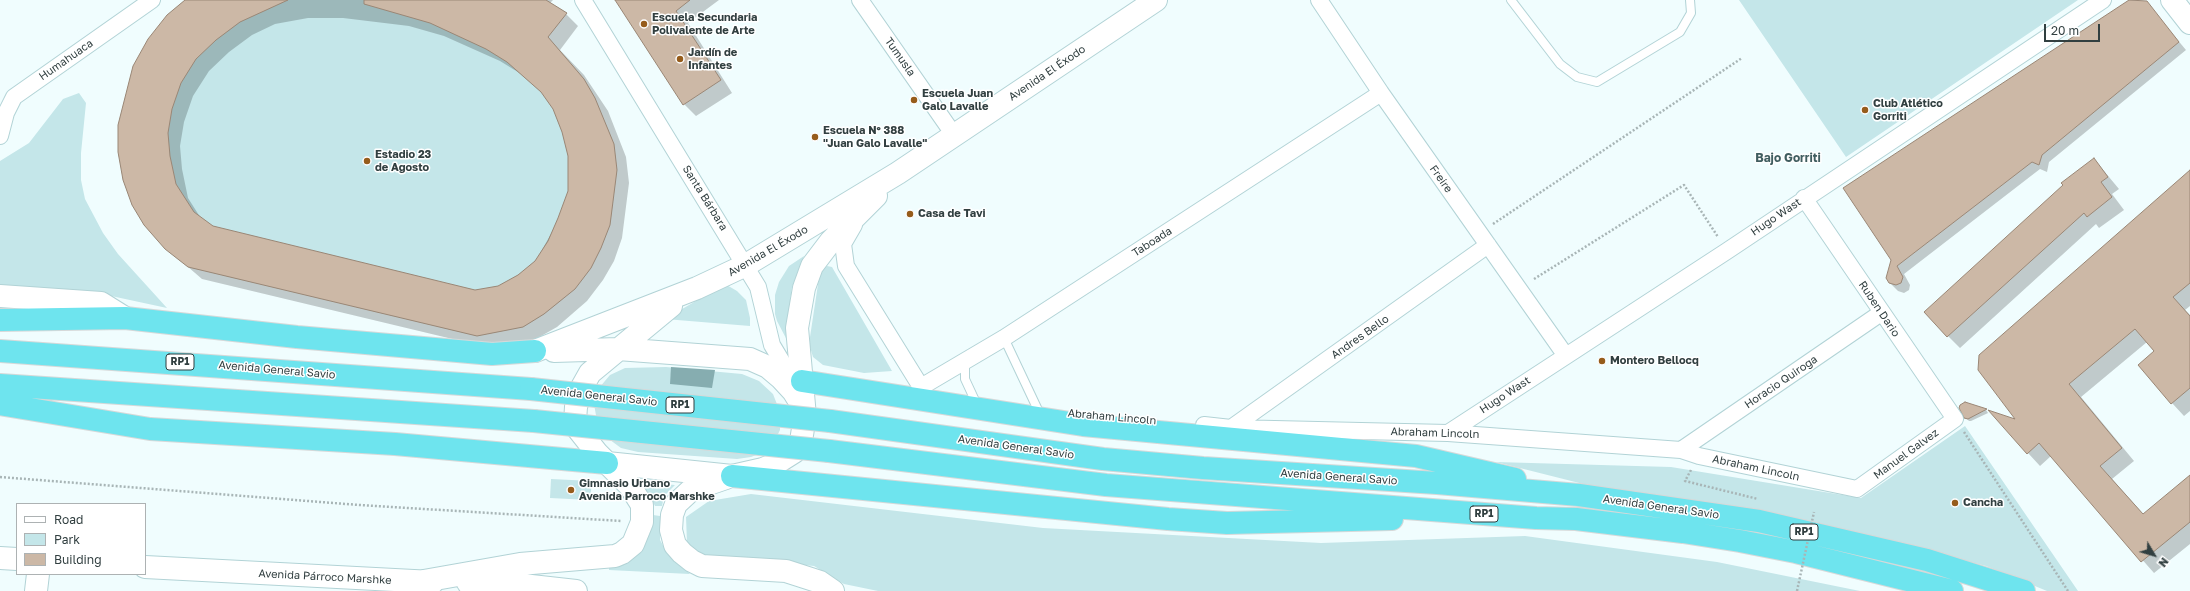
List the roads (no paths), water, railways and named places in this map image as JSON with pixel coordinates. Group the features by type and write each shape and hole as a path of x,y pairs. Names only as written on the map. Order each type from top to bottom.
{"highway":[{"path":"0,320 124,318 297,337 492,354 535,352"},
{"name":"Avenida General Savio","path":"0,351 531,389 830,421 1104,458 1204,468 1437,482 1579,495 1759,521 1927,560 2024,591"},
{"path":"790,377 923,394 979,409 1009,415 1156,433 1416,456 1579,495"},
{"name":"Avenida General Savio","path":"0,384 542,422 829,451 1009,474 1199,493 1498,515 1576,519 1740,540 1883,573 1952,591"},
{"path":"0,404 150,429 395,444 607,464"},
{"path":"732,476 1100,514 1227,522 1437,518 1498,515"}],"main road":[{"name":"Avenida El Éxodo","path":"535,352 697,288 746,265 898,174 1156,0"},
{"path":"2172,0 2190,23"},
{"name":"Avenida El Éxodo","path":"732,476 769,466 794,452 801,441 805,416 803,407 790,377 801,299 810,272 832,241 898,174"},
{"name":"Avenida El Éxodo","path":"418,582 520,564 592,559 622,553 636,539 642,522 642,505 630,486 607,464 578,430 576,421 576,407 581,389 590,373 618,348 666,310 697,288"},
{"path":"0,296 101,303 124,318"},
{"path":"535,352 618,348 750,359 790,377 793,391 803,407"},
{"path":"607,464 732,476"},
{"path":"732,476 691,490 676,504 672,515 672,530 676,545 682,553 692,561 702,566 786,570 820,582 833,591"},
{"path":"0,558 16,559"},
{"name":"Avenida Párroco Marshke","path":"146,567 418,582 513,584 576,591"},
{"path":"36,591 38,575"}],"street":[{"name":"Humahuaca","path":"0,136 6,113 14,97 152,0"},
{"name":"Santa Bárbara","path":"583,0 746,265 758,287 772,345 790,377"},
{"name":"Tumusla","path":"860,0 954,135"},
{"name":"Freire","path":"1319,0 1381,93 1566,356"},
{"name":"Hugo Wast","path":"1448,433 1727,251 1804,198 2103,0"},
{"name":"Taboada","path":"923,394 966,361 1004,338 1381,93"},
{"name":"Ruben Dario","path":"1804,198 1881,313 1955,419"},
{"path":"869,203 848,233 843,244 846,266 923,394"},
{"name":"Andres Bello","path":"1231,428 1484,239"},
{"name":"Horacio Quiroga","path":"1681,450 1881,313"},
{"name":"Abraham Lincoln","path":"1009,415 1038,410 1231,428 1448,433 1681,450 1699,456 1858,489"},
{"name":"Manuel Galvez","path":"1858,489 1955,419"}],"lane":[{"path":"1511,0 1560,64 1577,77 1597,82 1680,32 1691,13 1690,0"},
{"path":"1004,338 1038,410"},
{"path":"966,361 964,369 965,379 979,409"}],"place":[{"name":"Escuela Secundaria Polivalente de Arte","path":"644,24"},
{"name":"Jardín de Infantes","path":"680,59"},
{"name":"Escuela Juan Galo Lavalle","path":"914,100"},
{"name":"Club Atlético Gorriti","path":"1865,110"},
{"name":"Escuela N° 388 \"Juan Galo Lavalle\"","path":"815,137"},
{"name":"Estadio 23 de Agosto","path":"367,161"},
{"name":"Casa de Tavi","path":"910,214"},
{"name":"Montero Bellocq","path":"1602,361"},
{"name":"Gimnasio Urbano Avenida Parroco Marshke","path":"571,490"},
{"name":"Cancha","path":"1955,503"}],"district":[{"name":"Bajo Gorriti","path":"1788,158"}]}
